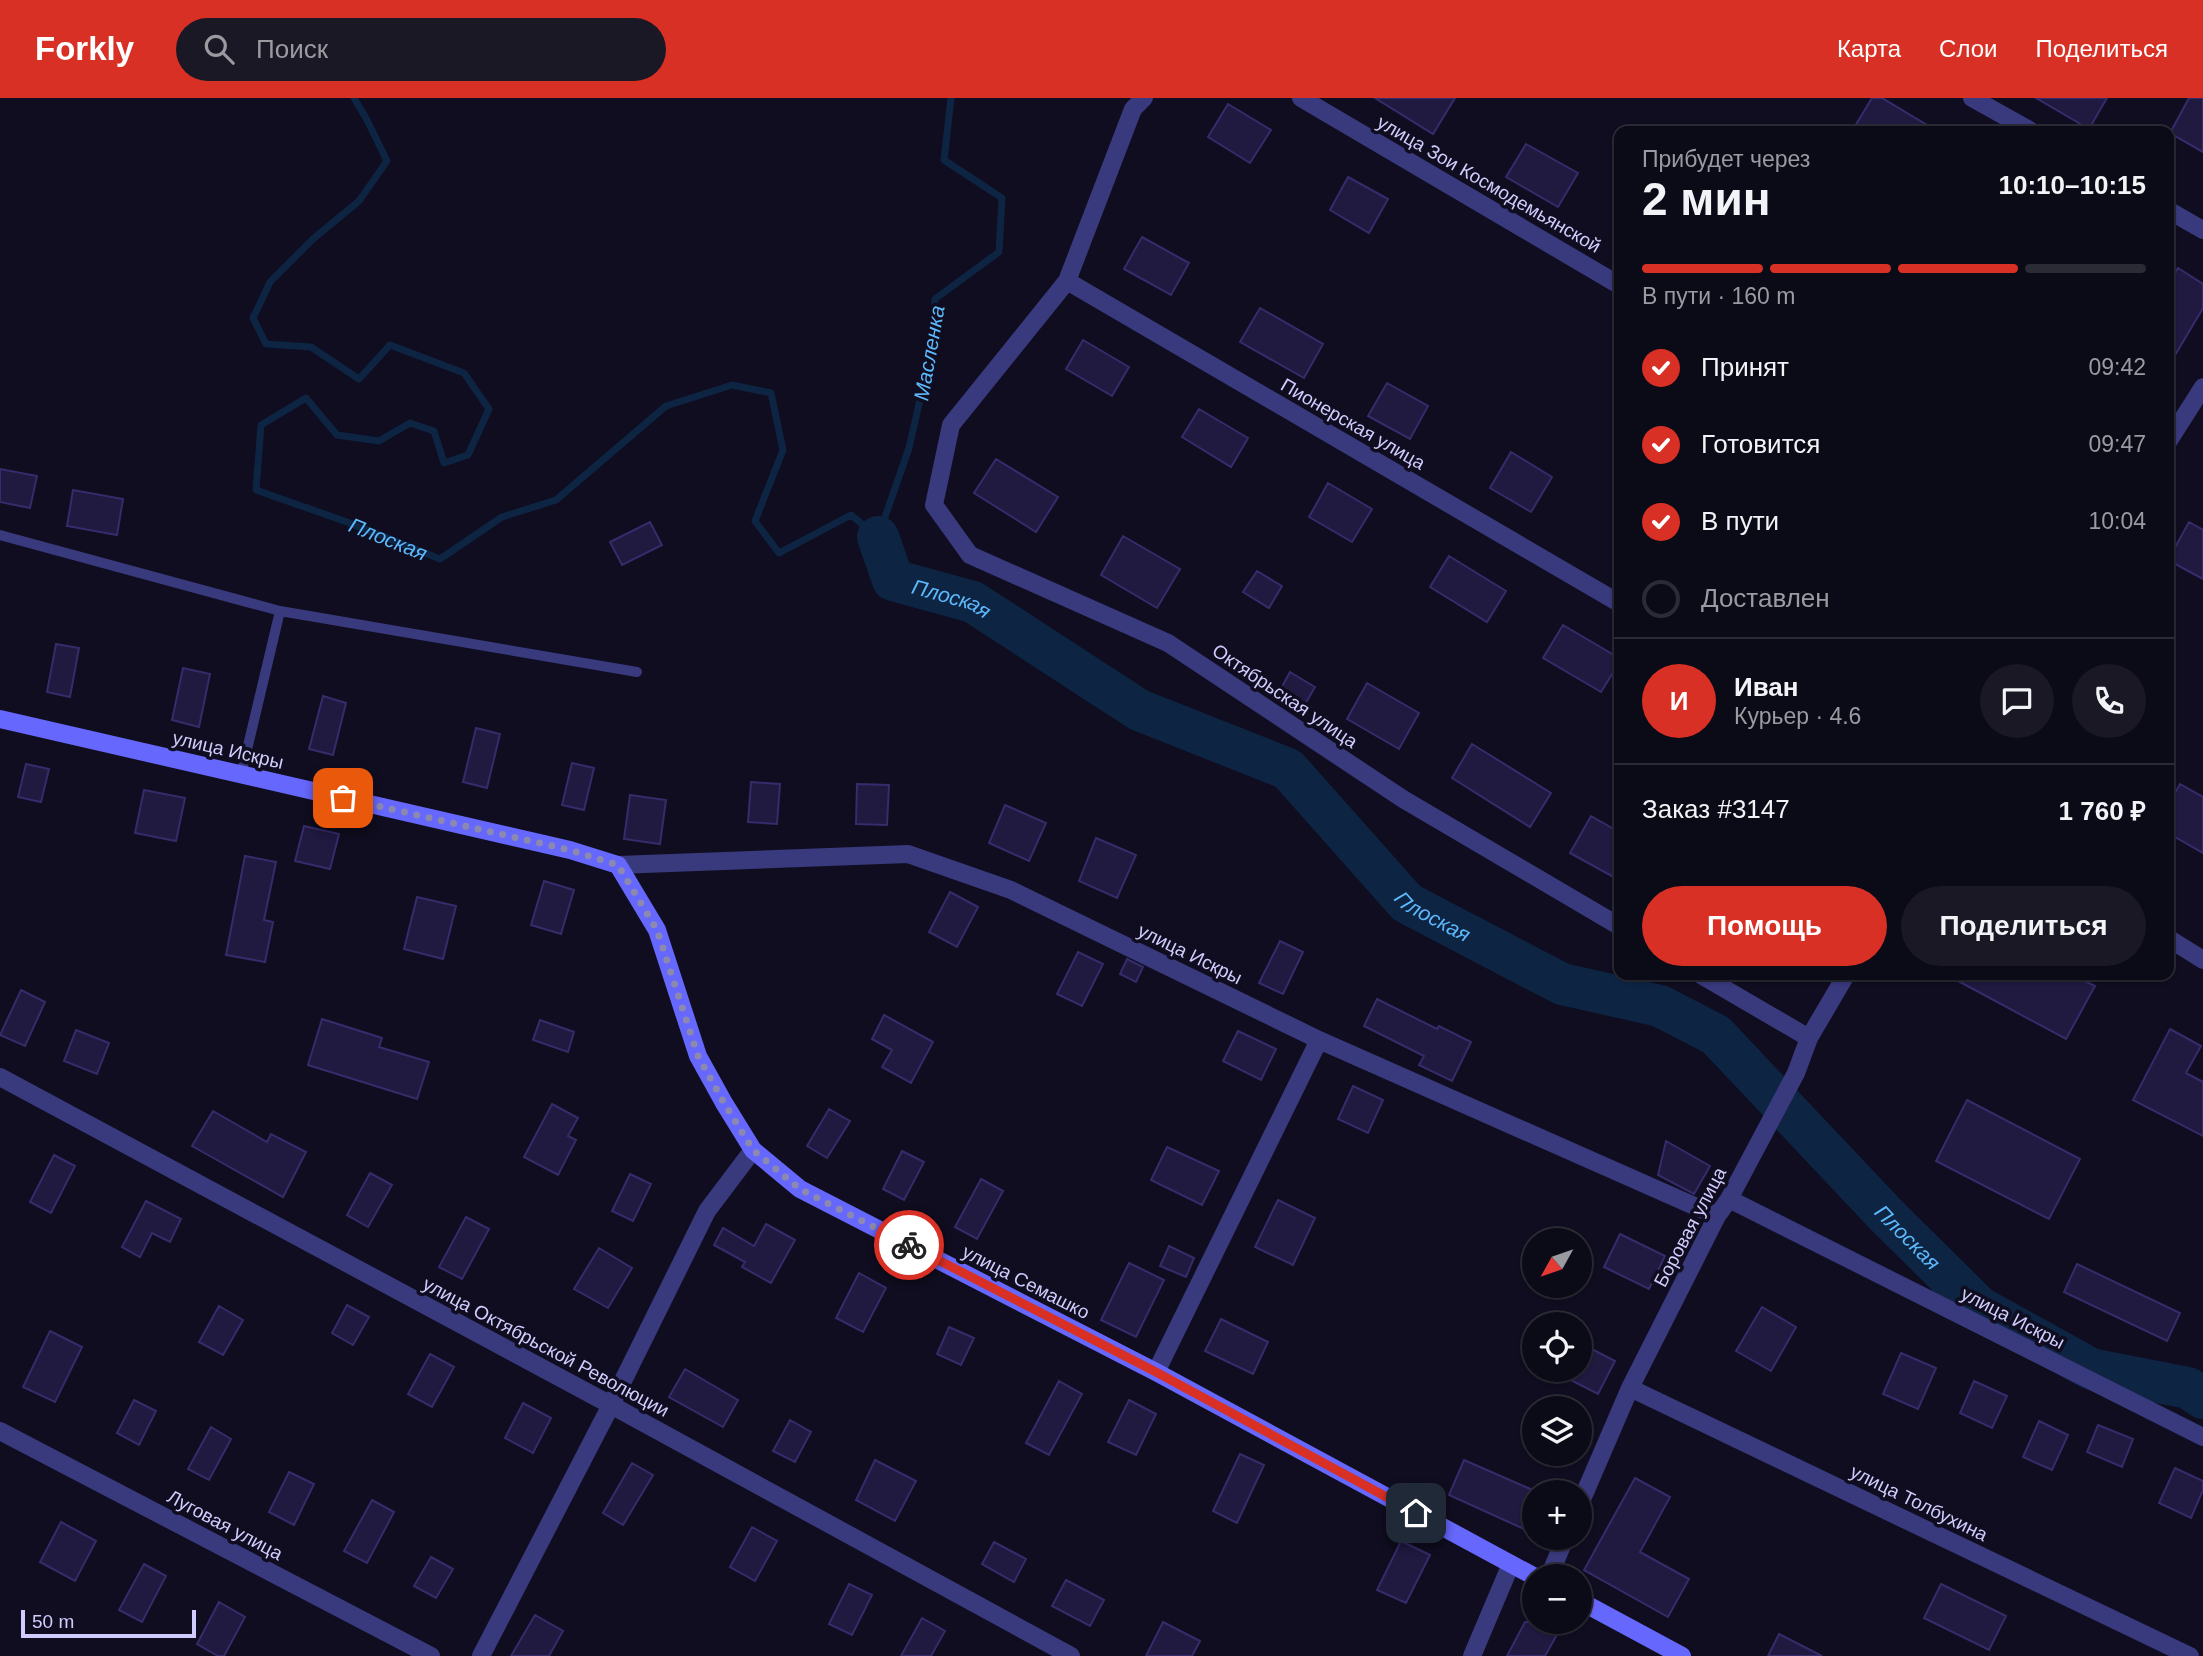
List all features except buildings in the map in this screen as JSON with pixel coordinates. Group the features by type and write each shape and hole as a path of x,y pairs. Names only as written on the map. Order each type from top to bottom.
{"main road":[{"name":"улица Искры","path":"0,719 570,850 618,865"},
{"name":"улица Семашко","path":"618,865 657,930 698,1056 724,1103 753,1150 800,1189 1156,1372 1522,1570"},
{"path":"1592,1607 1682,1656"}],"street":[{"path":"1067,281 1133,109 1144,98"},
{"name":"улица Зои Космодемьянской","path":"1301,98 1614,282"},
{"path":"1972,98 2022,126"},
{"path":"2174,213 2203,230"},
{"name":"Октябрьская улица","path":"1067,281 951,425 934,505 970,555 1168,643 1403,799 1614,923"},
{"name":"Пионерская улица","path":"1067,281 1614,600"},
{"path":"2174,433 2203,387"},
{"name":"улица Искры","path":"618,865 908,855 1011,890 1319,1040 1717,1216"},
{"path":"2174,942 2203,960"},
{"path":"1710,980 1809,1038"},
{"name":"Боровая улица","path":"1590,1480 1630,1388 1717,1216 1729,1199 1796,1073 1809,1038 1843,980"},
{"path":"1156,1372 1319,1040"},
{"name":"улица Октябрьской Революции","path":"0,1076 1071,1656"},
{"path":"481,1656 611,1405 707,1211 753,1150"},
{"name":"улица Искры","path":"1729,1199 2203,1437"},
{"name":"улица Толбухина","path":"1630,1388 2190,1656"},
{"name":"Луговая улица","path":"0,1431 431,1656"},
{"path":"1472,1656 1511,1564"}],"lane":[{"path":"0,535 280,611 637,672"},
{"path":"242,775 280,611"}],"waterway":[{"name":"Плоская","path":"354,98 387,161 359,201 313,239 270,282 253,318 266,344 311,347 359,379 390,345 464,373 489,409 468,455 444,463 434,431 410,423 379,441 337,435 306,398 261,425 256,490 440,559 502,517 556,500 666,406 732,385 771,393 783,450 755,521 779,553 851,515 878,537 909,448 929,360 935,299 999,252 1002,198 944,160 951,98"},
{"name":"Плоская","path":"878,537 893,580 973,602 1139,710 1288,769 1407,903 1562,984 1660,1006 1716,1035 1886,1215 1979,1307 2091,1369 2188,1388 2203,1398"}],"way so far":[{"path":"343,798 570,850 618,865 657,930 698,1056 753,1150 800,1189 909,1245"}],"route":[{"path":"909,1245 1156,1372 1416,1513"}],"water label":[{"name":"Масленка","path":"929,353"}]}
